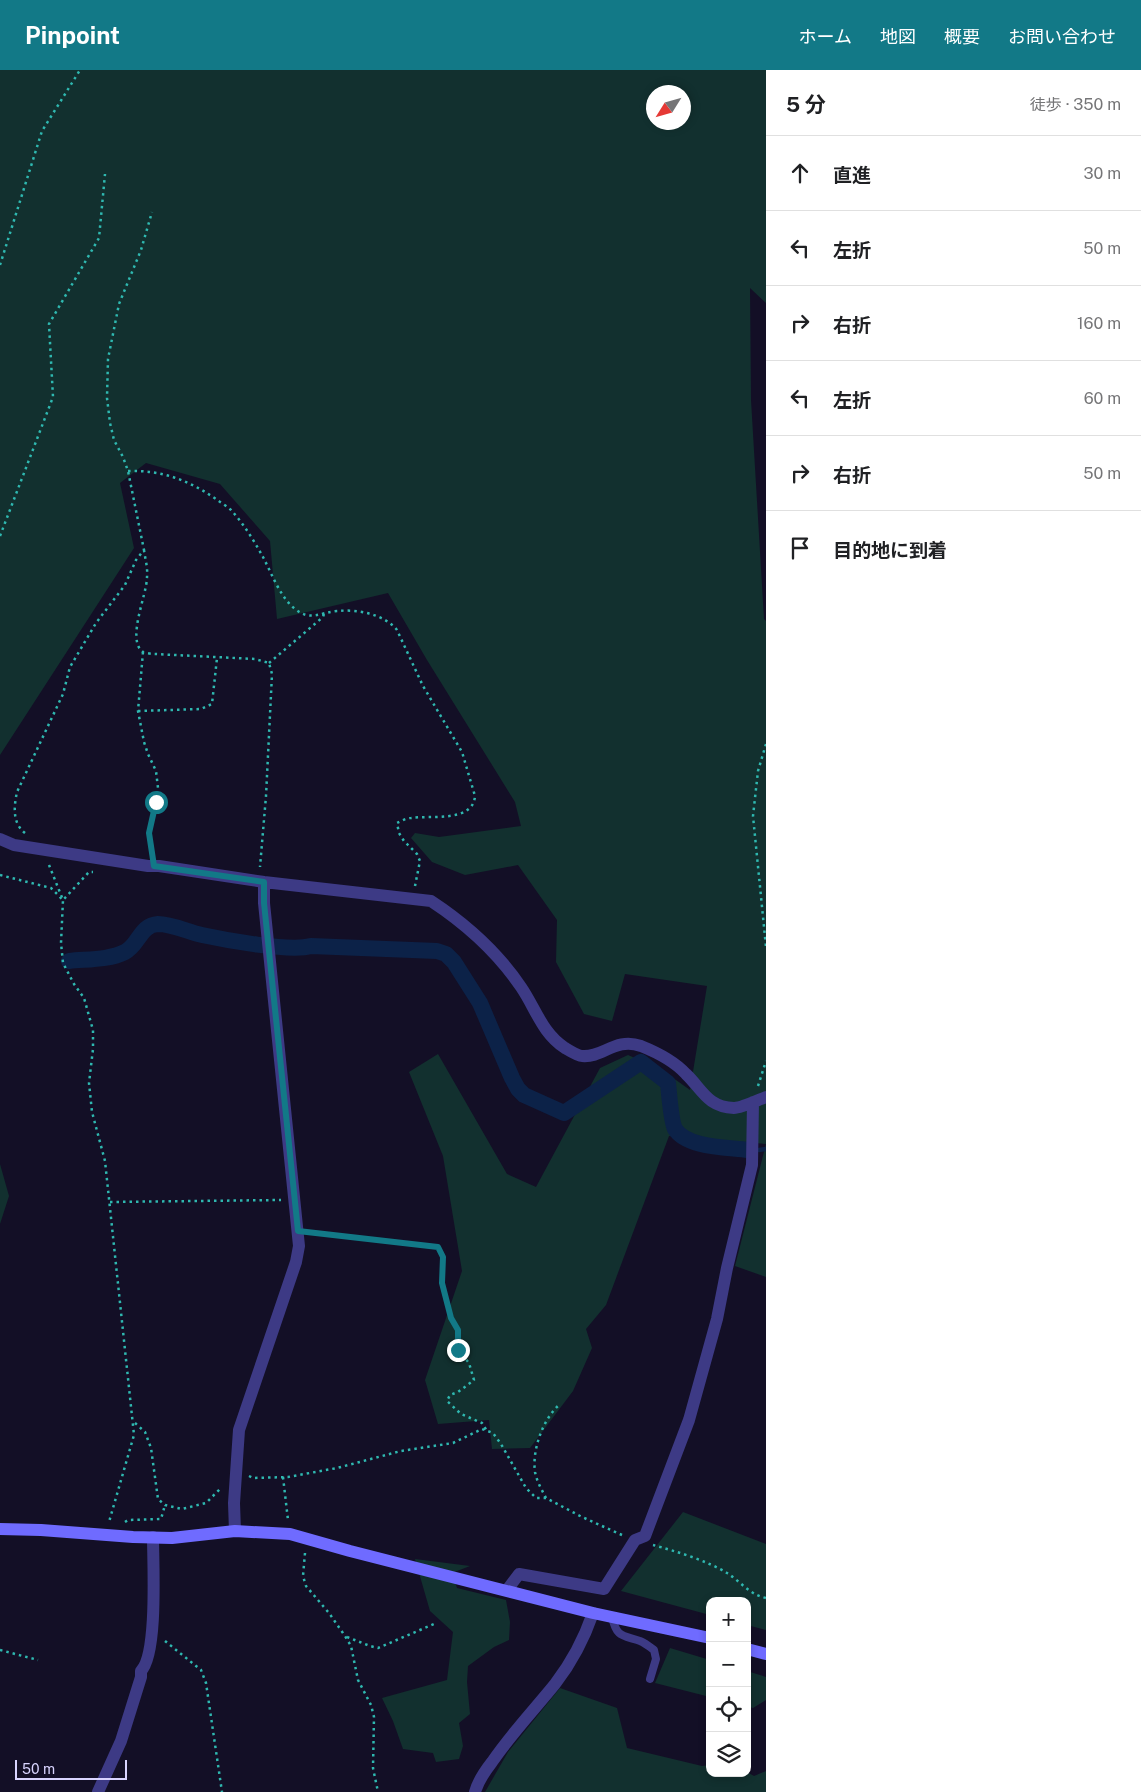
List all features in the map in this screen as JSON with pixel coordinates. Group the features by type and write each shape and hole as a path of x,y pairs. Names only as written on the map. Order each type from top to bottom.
{"street":[{"path":"0,839 14,845 148,866 431,901 482,941 500,960 522,988 540,1023 552,1037 566,1048 581,1056 593,1055 613,1046 628,1044 639,1046 658,1054 686,1073 703,1095 716,1103 735,1108 766,1097"},
{"path":"235,1531 239,1430 300,1246 262,881"},
{"path":"507,1590 519,1574 604,1590 635,1540 645,1536 689,1420 718,1319 727,1268 752,1165 753,1102"},
{"path":"0,1529 172,1538 235,1531 290,1534 593,1613 706,1637"},
{"path":"98,1792 121,1741 141,1677 141,1671 148,1659 152,1628 153,1537"},
{"path":"475,1792 483,1774 506,1741 572,1660 585,1635 593,1613"},
{"path":"751,1649 766,1654"}],"lane":[{"path":"612,1617 615,1629 625,1638 641,1642 654,1650 656,1659 650,1680"}],"path":[{"path":"0,265 42,131 80,70"},
{"path":"0,536 53,397 49,324 100,238 105,174"},
{"path":"128,471 148,470 179,478 207,493 230,509 248,532 281,590 293,607 304,615 311,616 339,610 362,612 380,617 392,624 397,630 423,686 462,752 476,796 475,803 470,809 446,817 410,818 396,823 404,841 417,854 420,861 412,899"},
{"path":"144,550 148,577 136,632 137,643 143,652 138,711 144,742 156,772 158,788 149,833 154,866"},
{"path":"269,663 323,617 324,614"},
{"path":"143,652 255,659 269,663"},
{"path":"138,711 201,709 212,704 217,657"},
{"path":"262,881 272,674 269,663"},
{"path":"766,744 758,771 753,816 766,947"},
{"path":"0,875 51,888 63,900 89,872 96,871"},
{"path":"753,1102 766,1061"},
{"path":"110,1202 295,1200"},
{"path":"298,1231 438,1247 443,1257 442,1283 451,1318 458,1330 458,1350 469,1363 474,1380 458,1392 450,1395 447,1401 461,1414 482,1423 487,1432"},
{"path":"546,1498 538,1484 535,1472 536,1454 545,1423 558,1406"},
{"path":"135,1423 145,1432 151,1448 158,1500 165,1505 182,1508 206,1503 224,1486"},
{"path":"236,1472 254,1478 283,1477 337,1468 419,1447 453,1443 482,1429 493,1433 526,1488 536,1498 546,1498 582,1517 635,1540 680,1553 726,1572 751,1591 766,1598"},
{"path":"283,1477 290,1534"},
{"path":"120,1536 121,1525 128,1520 161,1519 165,1505"},
{"path":"307,1539 304,1576 306,1586 346,1636 351,1646 358,1680 371,1705 374,1717 373,1768 378,1792"},
{"path":"346,1636 378,1648 434,1624"},
{"path":"152,1628 161,1638 201,1670 206,1683 218,1752 222,1792"},
{"path":"0,1650 38,1660"}],"green space":[{"path":"0,70 766,70 766,303 750,288 751,400 764,619 766,621 766,1144 669,1136 606,1305 586,1329 592,1348 573,1391 530,1448 492,1449 489,1420 438,1424 425,1380 462,1271 443,1156 409,1072 438,1054 507,1174 536,1187 600,1068 628,1055 662,1070 690,1090 707,986 625,974 612,1021 584,1014 556,962 557,920 518,865 465,875 432,862 411,838 415,833 439,837 521,826 515,802 388,593 277,619 270,541 220,484 146,463 120,483 134,548 0,755"},
{"path":"766,1144 766,1277 735,1266"},
{"path":"0,1164 9,1196 0,1224"},
{"path":"683,1512 766,1544 766,1630 751,1626 751,1597 706,1597 706,1614 621,1591"},
{"path":"415,1559 470,1566 452,1573 457,1588 506,1600 510,1622 509,1640 494,1647 468,1666 467,1682 470,1714 459,1723 463,1746 459,1759 436,1762 433,1753 403,1749 382,1698 447,1680 453,1632 430,1611"},
{"path":"670,1648 706,1659 706,1696 655,1683"},
{"path":"751,1672 766,1677 766,1700 751,1707"},
{"path":"560,1688 617,1708 627,1748 706,1766 706,1777 751,1777 751,1774 754,1776 766,1771 766,1792 485,1792 508,1752"}],"waterway":[{"path":"69,961 119,955 130,949 143,931 152,925 158,924 169,925 212,937 288,948 311,946 437,951 446,954 454,962 480,1003 512,1078 524,1095 564,1113 641,1062 668,1083 671,1114 675,1129 681,1135 689,1140 708,1146 748,1150"},
{"path":"759,1150 766,1149"}],"route":[{"path":"156,802 149,833 154,866 264,882 264,903 298,1231 438,1247 443,1257 442,1283 451,1318 458,1330 458,1350"}]}
